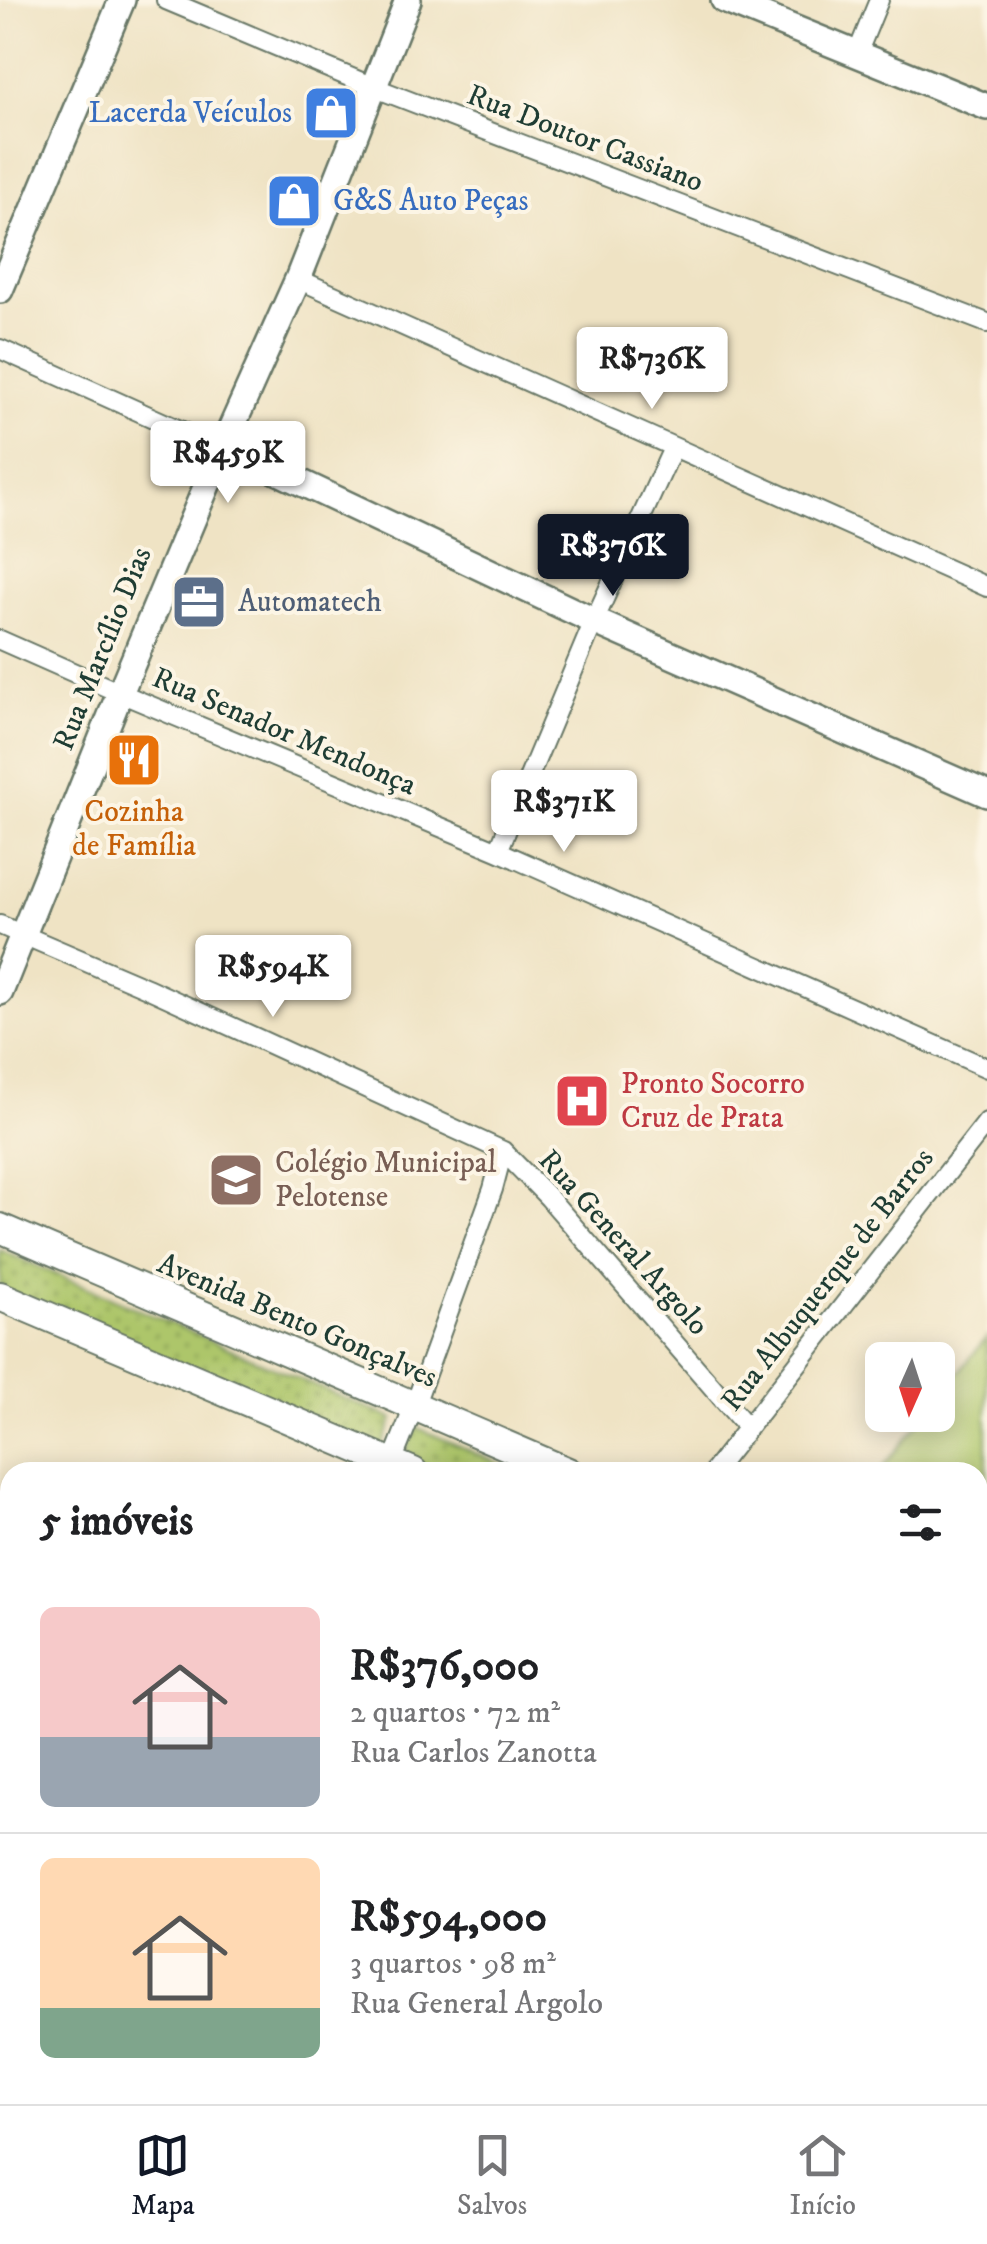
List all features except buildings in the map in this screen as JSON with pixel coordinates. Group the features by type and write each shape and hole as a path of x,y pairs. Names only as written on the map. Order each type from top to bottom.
{"main road":[{"name":"Avenida Bento Gonçalves","path":"0,1228 544,1462"},
{"path":"0,1296 379,1462"}],"street":[{"path":"0,290 122,0"},
{"name":"Rua Doutor Cassiano","path":"166,0 373,87 987,323"},
{"name":"Rua Marcílio Dias","path":"0,992 12,930 120,693 222,448 298,279 408,0"},
{"path":"724,0 987,107"},
{"path":"857,54 879,0"},
{"path":"298,279 987,587"},
{"path":"0,349 264,466 594,621 987,794"},
{"path":"498,852 594,621 673,448"},
{"name":"Rua Senador Mendonça","path":"0,640 498,852 987,1068"},
{"name":"Rua General Argolo","path":"12,930 503,1151 549,1198 747,1427"},
{"name":"Rua Albuquerque de Barros","path":"720,1462 987,1122"},
{"path":"399,1462 414,1407 493,1189 503,1151"}],"green space":[{"path":"0,1250 393,1419 379,1454 0,1290"},
{"path":"987,1337 987,1462 887,1462 911,1432 955,1432 955,1377"},
{"path":"416,1427 495,1462 404,1462"}],"place":[{"name":"Lacerda Veículos","path":"331,113"},
{"name":"G&S Auto Peças","path":"294,201"},
{"name":"Automatech","path":"199,602"},
{"name":"Cozinha de Família","path":"134,760"},
{"name":"Pronto Socorro Cruz de Prata","path":"582,1101"},
{"name":"Colégio Municipal Pelotense","path":"236,1180"}]}
